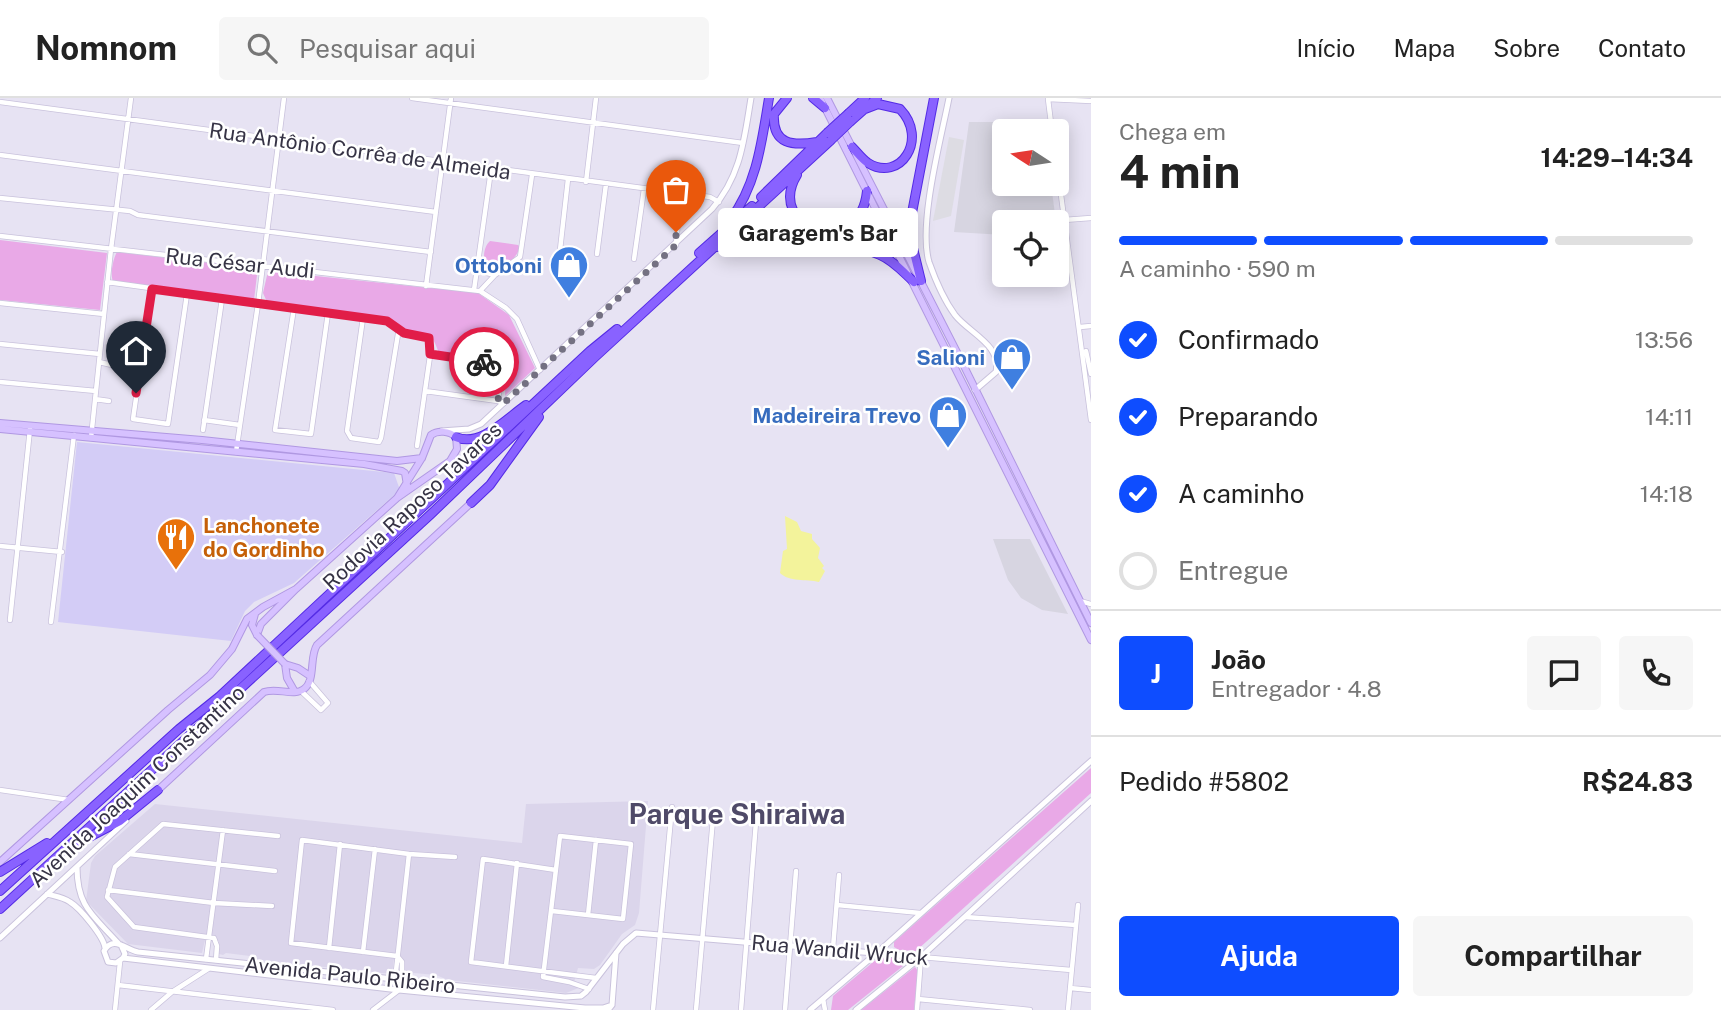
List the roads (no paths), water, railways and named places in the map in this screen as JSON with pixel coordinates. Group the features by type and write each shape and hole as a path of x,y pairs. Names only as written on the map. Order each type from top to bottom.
{"highway":[{"path":"715,237 733,216 748,189 757,164 769,98"},
{"path":"787,98 775,114 776,131 781,138 794,145 818,142"},
{"path":"813,98 825,108"},
{"path":"850,117 859,98"},
{"name":"Rodovia Raposo Tavares","path":"0,891 220,696 802,166 865,98"},
{"name":"Rodovia Raposo Tavares","path":"850,117 877,98"},
{"path":"917,282 911,218 934,98"},
{"path":"852,147 865,161 881,167 899,163 907,156 912,145 910,124 900,109 878,104 865,109"},
{"name":"Rodovia Raposo Tavares","path":"0,910 431,514 557,388 715,237 818,142 828,137"},
{"path":"802,166 792,183 789,201 795,216 809,225 826,230 851,226 863,212 867,191"},
{"path":"702,257 739,237 772,233 870,251 893,263 917,282"},
{"path":"456,436 467,440 478,438 557,388"},
{"path":"471,503 490,485 557,388"},
{"path":"65,849 120,821 158,790"},
{"path":"0,872 46,844 99,802"}],"main road":[{"path":"820,98 975,390 1091,624"},
{"path":"827,98 1091,640"},
{"path":"0,423 30,429"},
{"path":"0,429 30,429 397,461 422,458"},
{"path":"257,635 261,624 296,589 397,498 450,461 457,449 456,436 438,432 429,438 422,458 397,498"},
{"path":"236,448 398,470 405,473 407,485"},
{"path":"285,664 287,678 298,692 309,678 313,651 317,645 471,503"},
{"path":"0,862 209,675 232,649 247,619 296,589"},
{"path":"256,612 252,625 257,635 285,664 298,668 309,678"},
{"name":"Avenida Joaquim Constantino","path":"158,790 264,692 298,692"}],"street":[{"path":"92,435 107,282 131,98"},
{"path":"236,448 258,304 284,98"},
{"path":"412,98 451,101 743,143"},
{"path":"586,182 596,98"},
{"path":"438,432 475,427 676,245 719,202 731,184 743,143 751,98"},
{"path":"949,98 926,223 926,246 931,267 949,306 963,324 985,342 996,356 996,372 975,390"},
{"path":"1050,119 1048,99 1091,101"},
{"path":"426,286 451,101"},
{"name":"Rua Antônio Corrêa de Almeida","path":"0,102 710,197 719,202"},
{"path":"0,155 436,212"},
{"path":"477,291 478,262 491,169"},
{"path":"477,291 520,257 532,174"},
{"path":"560,250 568,179"},
{"path":"597,254 606,184"},
{"path":"634,259 644,189"},
{"path":"676,245 680,194"},
{"path":"0,198 130,211 138,215 431,252"},
{"path":"1069,220 1091,218"},
{"name":"Rua César Audi","path":"0,236 477,291"},
{"path":"1069,253 1091,420"},
{"path":"478,262 487,273 495,275"},
{"path":"107,282 387,321 404,333 429,338 430,354 417,446"},
{"path":"152,289 133,419 168,424 187,294"},
{"path":"477,291 506,308 517,319 540,370"},
{"path":"203,430 222,299"},
{"path":"0,303 104,314"},
{"path":"294,308 275,430 311,434 328,313"},
{"path":"363,318 348,435 351,438 379,442 399,328"},
{"path":"1080,327 1091,326"},
{"path":"1080,327 1091,374"},
{"path":"0,344 100,354"},
{"path":"430,354 502,367 501,402"},
{"path":"99,362 112,365"},
{"path":"0,382 96,391"},
{"path":"425,391 501,402"},
{"path":"95,399 109,401"},
{"path":"204,420 240,425"},
{"path":"10,620 30,429"},
{"path":"51,622 62,552 74,433"},
{"path":"0,546 62,552"},
{"path":"1080,601 1091,604"},
{"path":"298,692 321,710 328,704 309,678"},
{"path":"810,1010 1091,761"},
{"path":"0,790 70,800"},
{"name":"Avenida Joaquim Constantino","path":"0,938 158,790"},
{"path":"856,1010 921,957 1091,802"},
{"path":"653,1010 672,807"},
{"path":"696,1010 713,819"},
{"path":"741,1010 756,822"},
{"path":"216,960 217,941 214,938 135,928 107,897 113,869 163,824 278,836"},
{"path":"206,959 223,830"},
{"path":"552,911 623,919 631,844 560,836 543,977 589,989"},
{"path":"402,981 402,962 397,956 291,943 302,840 455,857"},
{"path":"588,915 596,840"},
{"path":"329,948 340,844"},
{"path":"363,952 375,849"},
{"path":"128,854 275,871"},
{"path":"395,980 409,854"},
{"path":"556,870 483,859 471,962 608,978 614,983"},
{"path":"506,966 517,863"},
{"path":"77,867 77,885 86,908 120,944 125,954 115,1010"},
{"path":"785,1010 796,871"},
{"path":"833,948 839,875"},
{"path":"108,890 214,903 272,905"},
{"path":"47,894 65,899 74,906 103,938 104,955 108,961 122,960 585,1009 610,1008 616,953"},
{"path":"837,905 920,914"},
{"path":"1068,1010 1077,905"},
{"path":"964,917 1076,925"},
{"name":"Rua Wandil Wruck","path":"581,996 636,933 1072,970"},
{"path":"105,948 111,943 120,944"},
{"name":"Avenida Paulo Ribeiro","path":"120,944 138,952 402,981 565,997 581,996"},
{"path":"917,1010 921,957"},
{"path":"151,1010 172,992 208,969"},
{"path":"118,985 333,1010"},
{"path":"1070,988 1091,990"},
{"path":"373,1010 399,990"},
{"path":"581,996 585,1009"},
{"path":"823,999 825,1010"},
{"path":"918,999 1030,1010"}],"place":[{"name":"Garagem's Bar","path":"676,232"},
{"name":"Ottoboni","path":"569,299"},
{"name":"Salioni","path":"1012,391"},
{"name":"Madeireira Trevo","path":"948,449"},
{"name":"Lanchonete do Gordinho","path":"176,571"}],"district":[{"name":"Parque Shiraiwa","path":"737,813"}]}
